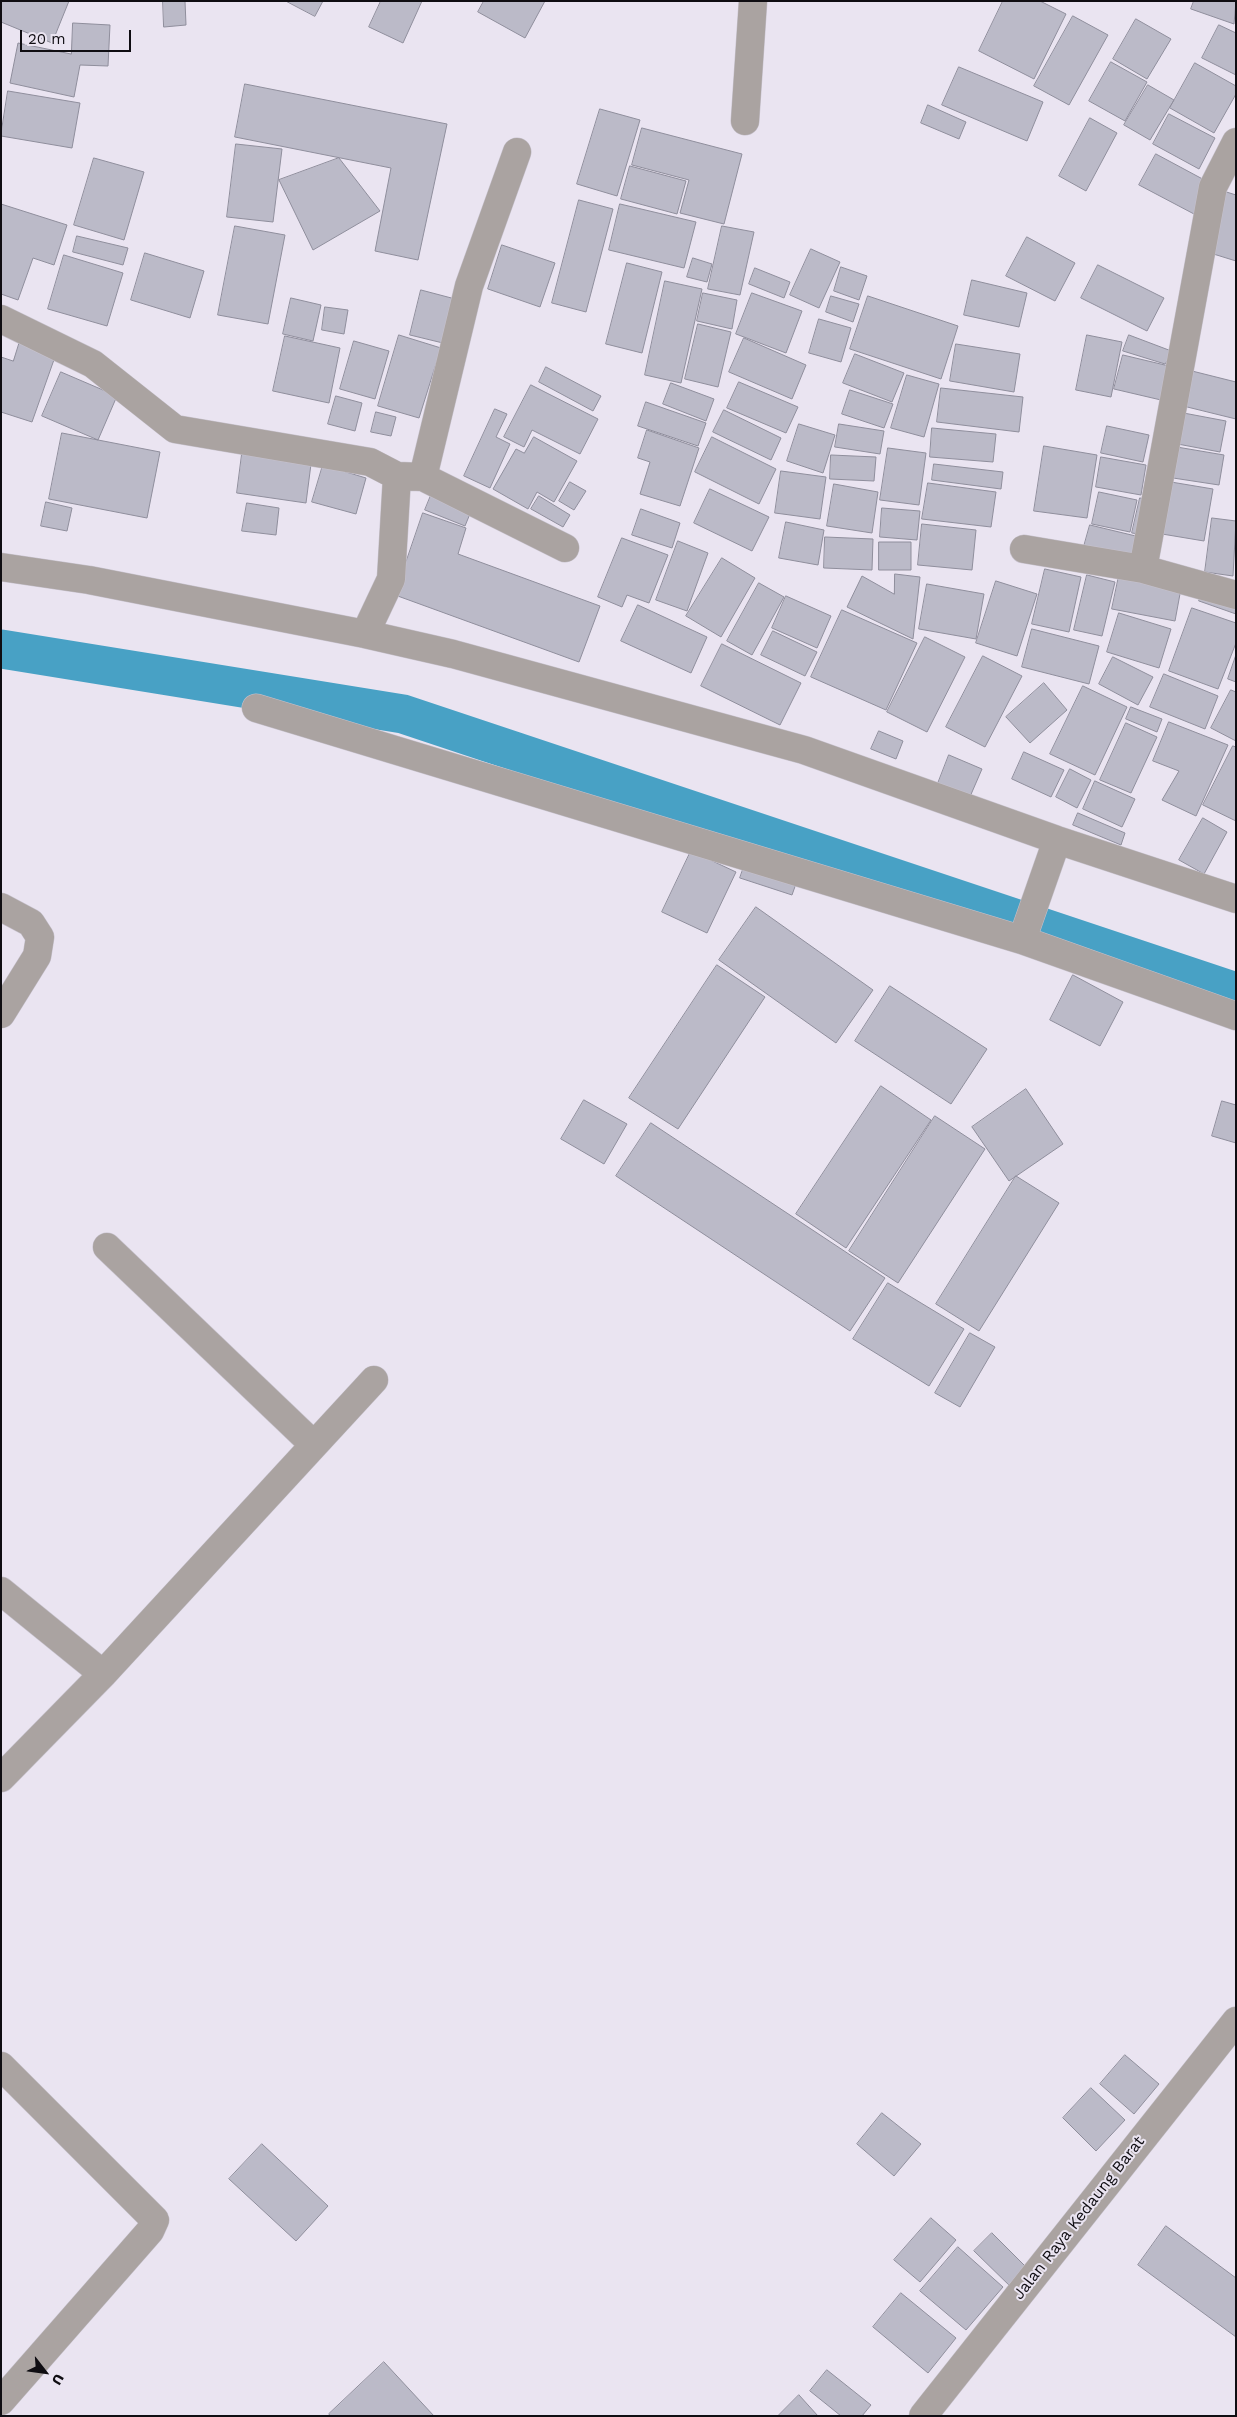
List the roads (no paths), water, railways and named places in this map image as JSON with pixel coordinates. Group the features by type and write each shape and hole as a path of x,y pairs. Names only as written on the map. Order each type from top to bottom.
{"street":[{"path":"745,121 754,1"},
{"path":"1143,569 1213,186 1236,142"},
{"path":"365,634 390,579 410,476 469,286 517,152"},
{"path":"2,319 93,364 176,429 370,462 410,476 565,548"},
{"path":"1024,549 1143,569 1236,595"},
{"path":"1,567 89,580 365,634 453,654 804,750 1054,850 1236,899"},
{"path":"256,708 1023,936 1236,1016"},
{"path":"1023,936 1054,850"},
{"path":"1,907 31,924 40,937 37,956 1,1014"},
{"path":"107,1247 314,1445"},
{"path":"1,1778 103,1674 374,1380"},
{"path":"1,1591 103,1674"},
{"name":"Jalan Raya Kedaung Barat","path":"922,2416 1236,2020"},
{"path":"1,2066 156,2220 150,2231 1,2401"}],"waterway":[{"path":"1,649 403,714 1236,992"}]}
